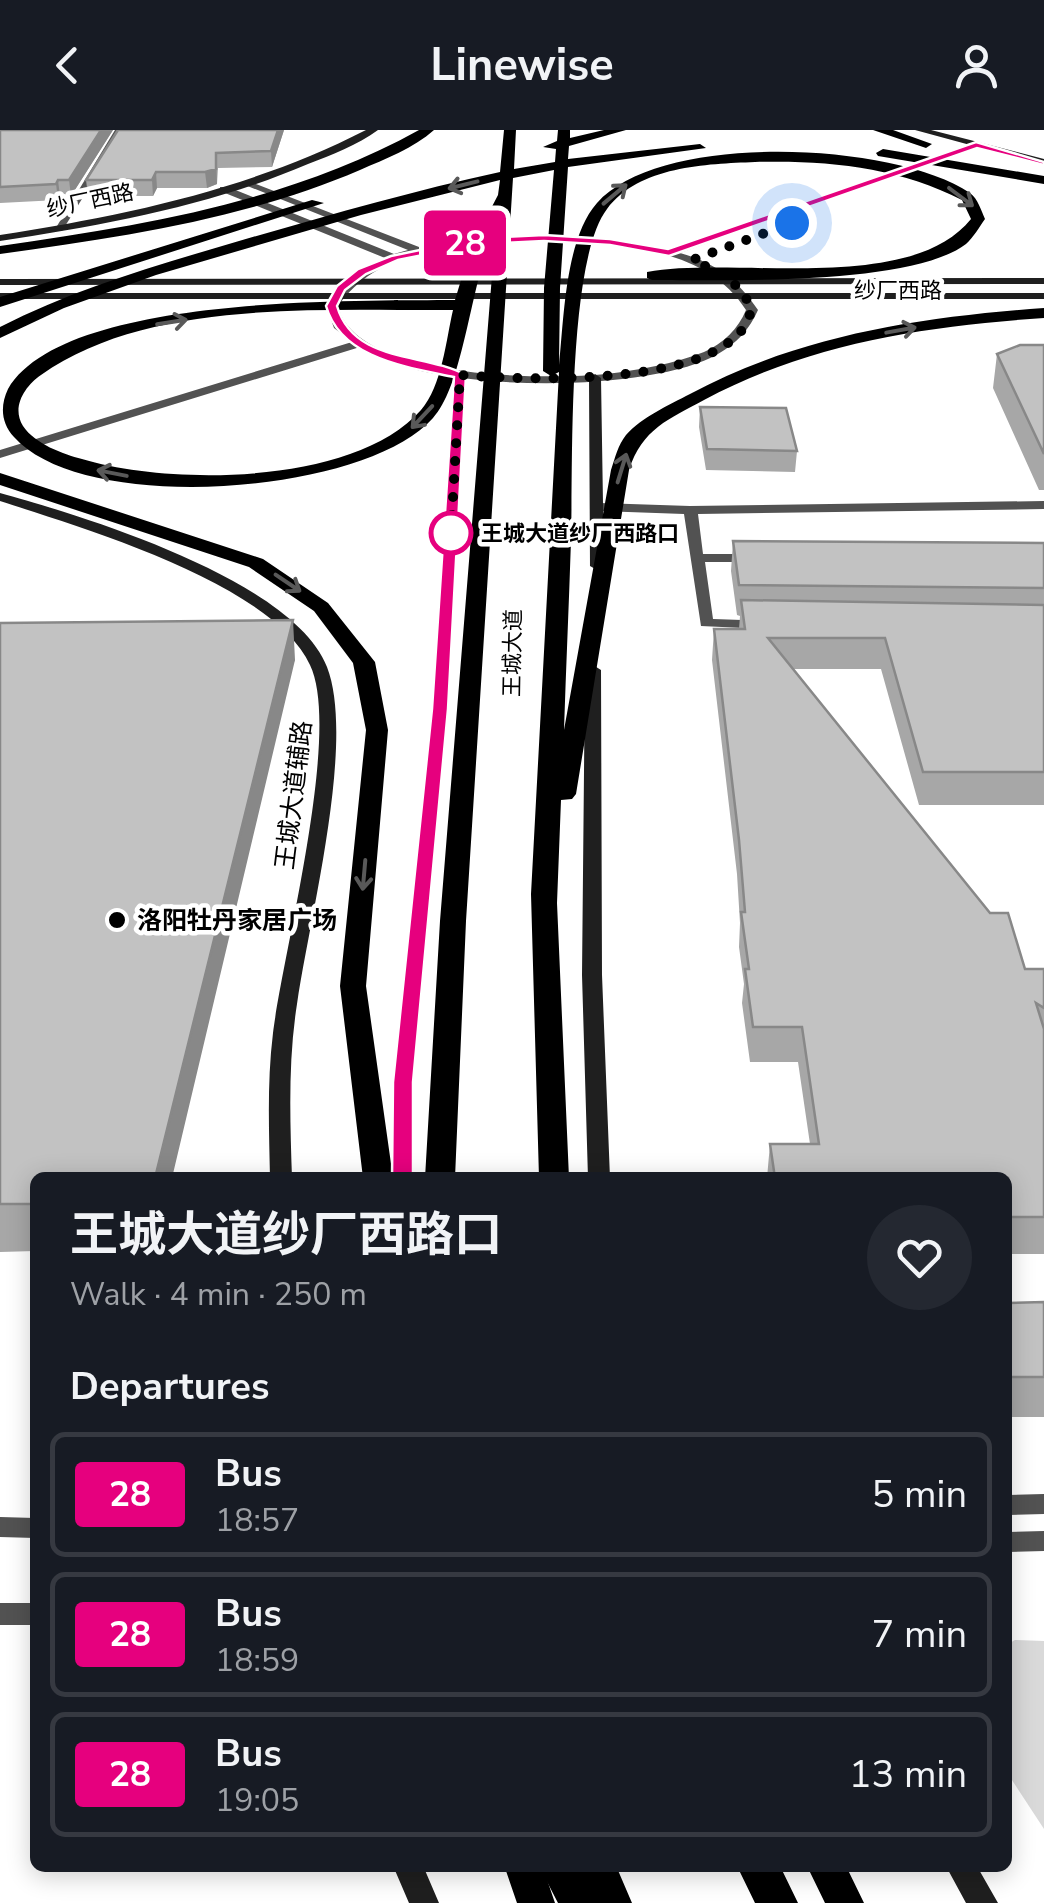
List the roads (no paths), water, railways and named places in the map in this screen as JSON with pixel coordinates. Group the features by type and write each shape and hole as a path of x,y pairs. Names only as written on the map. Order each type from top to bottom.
{"highway":[{"path":"0,250 120,232 221,210 367,163 428,130"},
{"name":"王城大道","path":"440,1172 454,902 510,130"},
{"name":"王城大道","path":"554,1172 544,909 552,288 564,130"},
{"path":"494,160 620,130"},
{"path":"879,130 1044,177"},
{"path":"0,333 70,301 173,265 358,210 587,158 726,147 809,147 910,155 1044,177"},
{"path":"544,909 571,322 588,225 600,208 631,181 696,164 781,158 861,164 934,181 968,198 978,219 976,229 958,244 915,259 870,268 822,273 652,275"},
{"path":"455,305 273,310 134,329 62,352 36,367 17,386 9,409 15,429 47,452 82,467 170,480 298,472 380,446 430,412 470,268 504,197"},
{"path":"0,299 336,198"},
{"path":"544,909 620,470 632,441 661,418 722,381 817,346 974,316 1044,311"},
{"path":"0,457 45,484 155,520 256,563 321,608 364,662 377,730 354,986 377,1172"},
{"path":"0,480 256,563"},
{"path":"563,1872 580,1903"},
{"path":"598,1872 611,1903"},
{"path":"761,1872 777,1903"}],"main road":[{"path":"245,182 329,155 373,130"},
{"path":"920,130 1044,162"},
{"name":"纱厂西路","path":"0,238 58,229 245,182"},
{"path":"194,282 652,275"},
{"path":"0,282 1044,281"},
{"path":"455,305 1044,296"},
{"path":"0,299 1044,296"},
{"name":"纱厂西路","path":"752,310 1044,311"},
{"path":"403,1172 403,1082 440,709 460,375"},
{"path":"595,378 600,507 592,709 592,975 599,1172"},
{"name":"王城大道辅路","path":"0,497 197,568 288,627 319,666 329,708 322,783 282,1038 281,1172"},
{"path":"411,1872 424,1903"},
{"path":"525,1872 536,1903"},
{"path":"964,1872 983,1903"}],"street":[{"path":"58,229 120,130"},
{"path":"669,253 976,145"},
{"path":"692,260 994,150"},
{"path":"245,182 419,251"},
{"path":"224,189 395,258"},
{"path":"544,238 610,242 669,253 724,274 744,291 752,310 741,332 710,352 659,369 595,378 527,380 460,375 401,362 358,344 337,326 332,306 340,288 395,258 478,241 544,238"},
{"path":"0,457 358,344"},
{"path":"600,507 1042,509"},
{"path":"690,510 706,624 786,624"},
{"path":"696,558 774,558"},
{"path":"1012,1504 1044,1504"},
{"path":"0,1527 30,1528"},
{"path":"1012,1542 1044,1540"},
{"path":"0,1614 30,1614"}],"place":[{"name":"王城大道纱厂西路口","path":"451,533"},
{"name":"洛阳牡丹家居广场","path":"117,920"}]}
